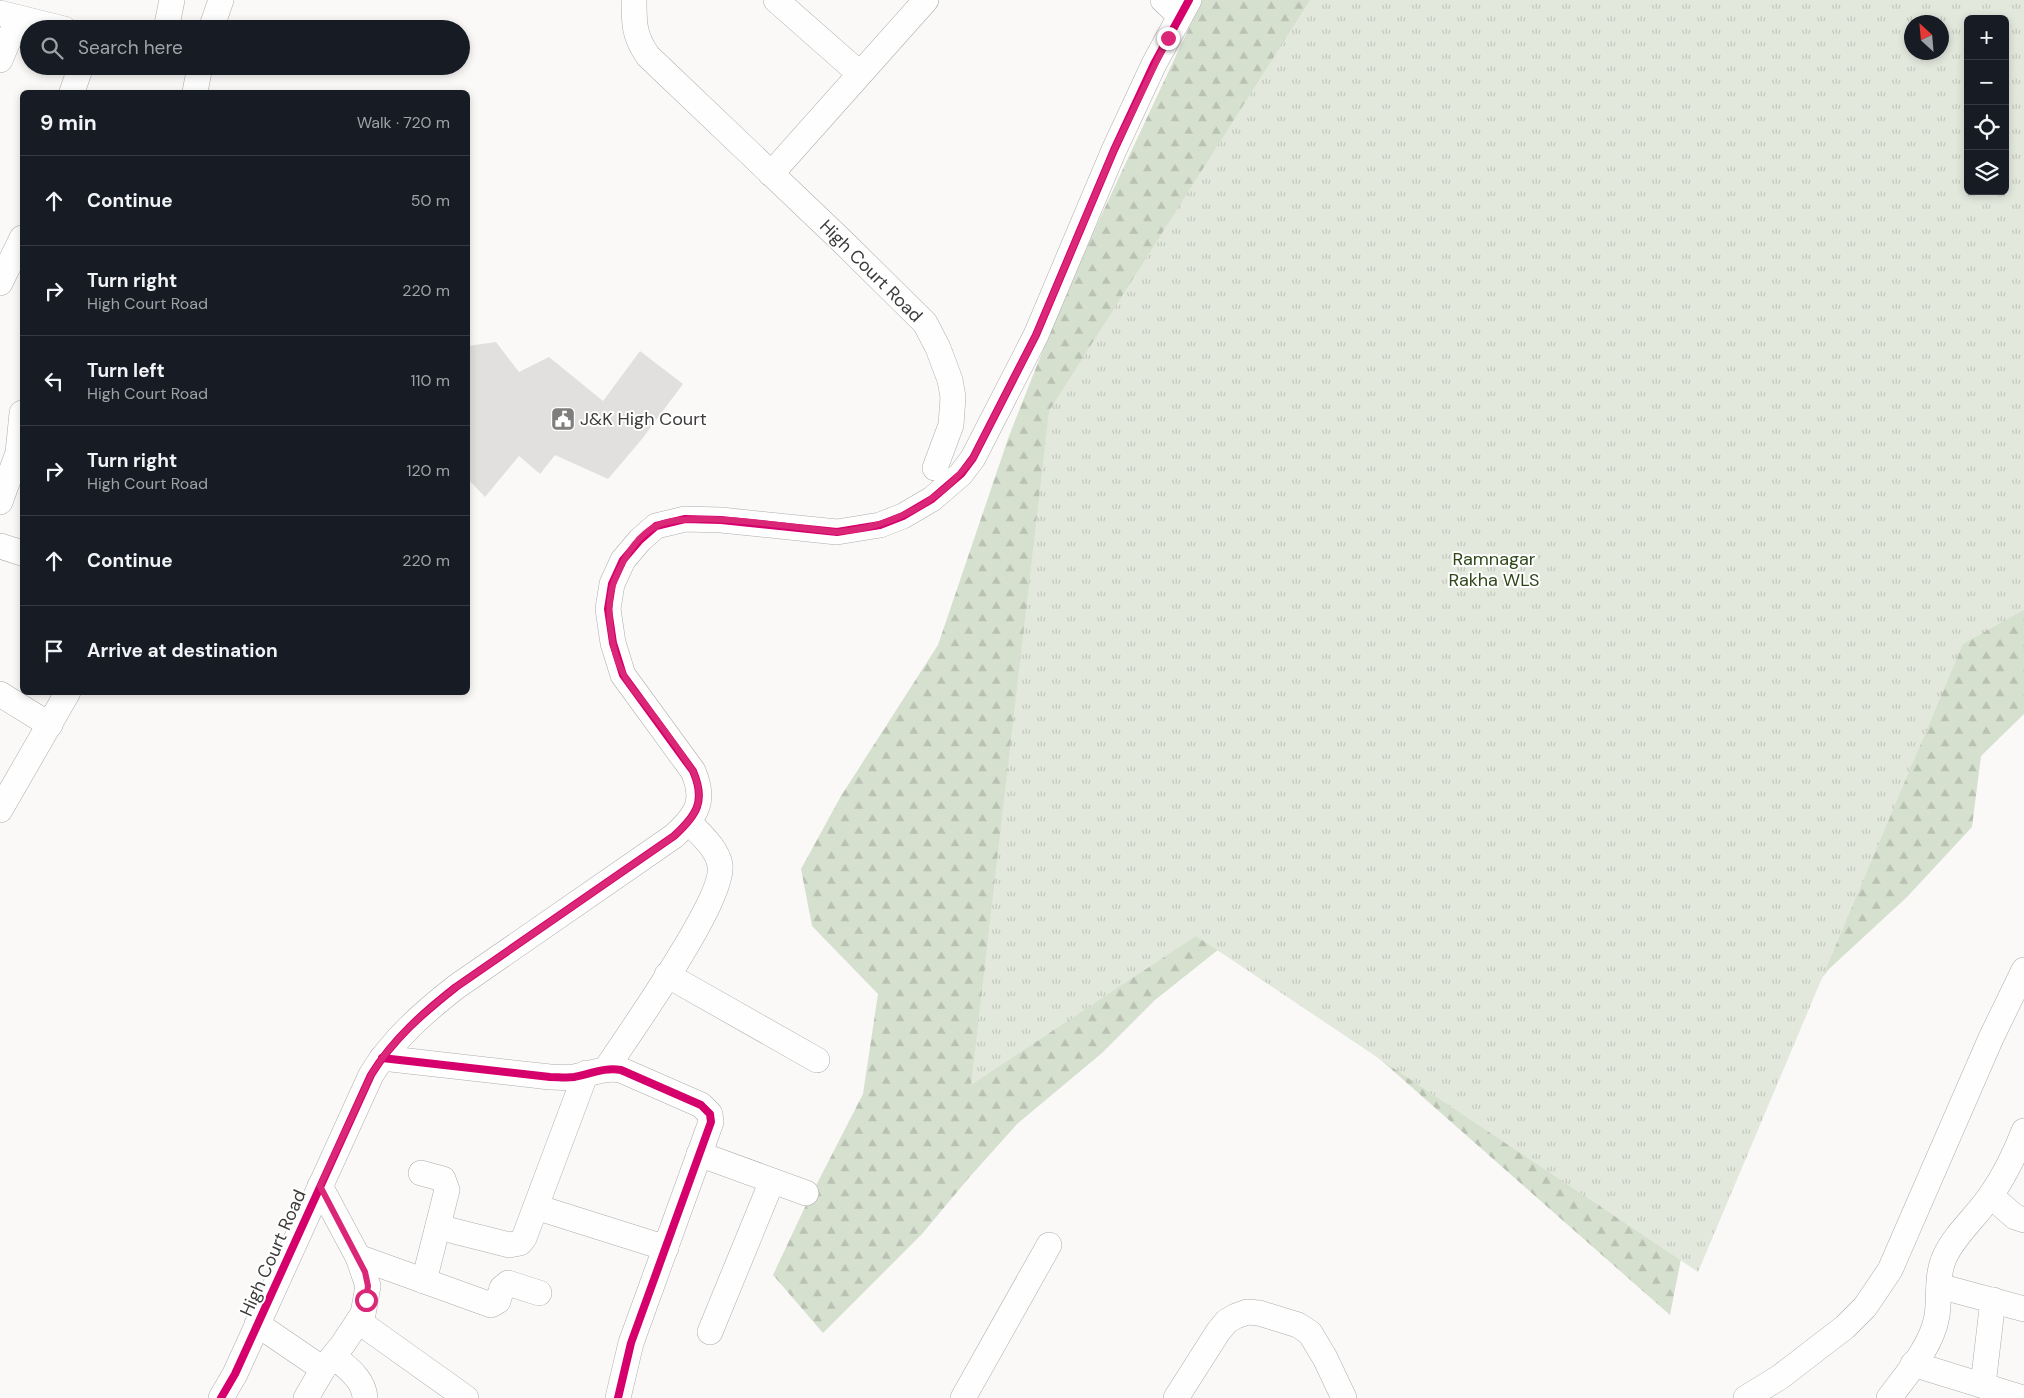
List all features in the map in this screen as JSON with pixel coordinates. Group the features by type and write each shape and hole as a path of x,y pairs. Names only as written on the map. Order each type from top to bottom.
{"street":[{"path":"168,20 172,0"},
{"path":"214,20 221,0"},
{"name":"High Court Road","path":"634,0 634,28 639,43 648,56 856,254 925,323 938,348 950,380 953,397 951,425 935,468"},
{"path":"776,0 860,74"},
{"path":"771,174 926,0"},
{"name":"High Court Road","path":"221,1398 235,1374 371,1075 382,1058 423,1013 456,987 674,836 689,822 698,804 700,787 693,771 623,675 613,643 608,609 612,584 623,560 640,540 656,526 685,519 721,520 837,532 880,525 903,516 932,499 961,474 973,458 1036,335 1178,5"},
{"path":"0,60 9,15 29,20"},
{"path":"73,90 78,75"},
{"path":"195,90 198,75"},
{"path":"2,273 20,242"},
{"path":"0,502 20,422"},
{"path":"903,516 915,494 935,468 983,437"},
{"path":"0,546 20,552"},
{"path":"0,694 50,725"},
{"path":"4,793 50,725 66,695"},
{"path":"438,1227 509,1245 520,1243 524,1238 596,1071 667,974 703,918 716,891 720,875 720,865 713,848 689,822"},
{"path":"1746,1398 1780,1377 1845,1327 1865,1307 1878,1289 1890,1270 1991,1038 2024,970"},
{"path":"667,974 817,1060"},
{"path":"382,1058 550,1077 574,1077 596,1071 621,1070 706,1109 710,1114 711,1122 631,1343 618,1398"},
{"path":"1890,1398 1934,1329 1937,1317 1940,1270 1950,1248 2019,1161 2024,1131"},
{"path":"699,1154 806,1193"},
{"path":"421,1173 443,1179 446,1185 447,1196 424,1280"},
{"path":"710,1332 772,1181"},
{"path":"306,1398 363,1314 368,1286 358,1257 320,1186"},
{"path":"1991,1196 2015,1217 2024,1220"},
{"path":"536,1207 666,1248"},
{"path":"963,1398 1048,1245"},
{"path":"358,1257 491,1305 498,1301 502,1288 508,1283 539,1293"},
{"path":"1939,1286 2024,1309"},
{"path":"1983,1385 1992,1300"},
{"path":"1176,1398 1218,1332 1227,1322 1247,1312 1259,1313 1298,1325 1310,1333 1325,1358 1344,1398"},
{"path":"358,1321 466,1398"},
{"path":"257,1324 360,1382 365,1390 365,1398"},
{"path":"1913,1364 2023,1398"}],"green space":[{"name":"Ramnagar Rakha WLS","path":"1202,0 2024,0 2024,714 1981,756 1972,827 1907,897 1829,969 1757,1058 1701,1157 1670,1315 1238,934 1155,1000 1102,1053 1017,1124 922,1234 823,1333 773,1275 804,1209 863,1094 878,994 812,926 801,869 841,796 938,645 1009,436 1047,340 1093,233"},
{"name":"Ramnagar Rakha WLS","path":"1310,0 2024,0 2024,610 1963,644 1698,1272 1196,936 971,1085 1049,411"}],"building":[{"name":"J&K High Court","path":"496,342 519,372 549,357 603,401 640,351 683,384 642,439 608,479 555,455 540,474 519,456 485,497 470,481 470,346"}],"cycle path":[{"path":"221,1398 235,1374 371,1075 389,1050 420,1017 456,987 674,836 694,814 699,799 699,791 693,771 623,675 613,643 608,609 612,584 623,560 640,540 656,526 685,519 721,520 837,532 880,525 903,516 932,499 961,474 973,458 1036,335 1114,150 1154,64 1189,0"},
{"path":"382,1058 550,1077 571,1077 603,1070 621,1070 701,1105 710,1114 711,1122 631,1343 618,1398"}],"place":[{"name":"J&K High Court","path":"563,419"}],"route":[{"path":"366,1300 368,1286 365,1272 320,1186 371,1075 382,1058 397,1039 423,1013 456,987 674,836 689,822 698,804 700,787 693,771 623,675 613,643 608,609 612,584 623,560 640,540 656,526 685,519 721,520 837,532 853,531 880,525 903,516 932,499 961,474 973,458 1036,335 1114,150 1168,38"}]}
